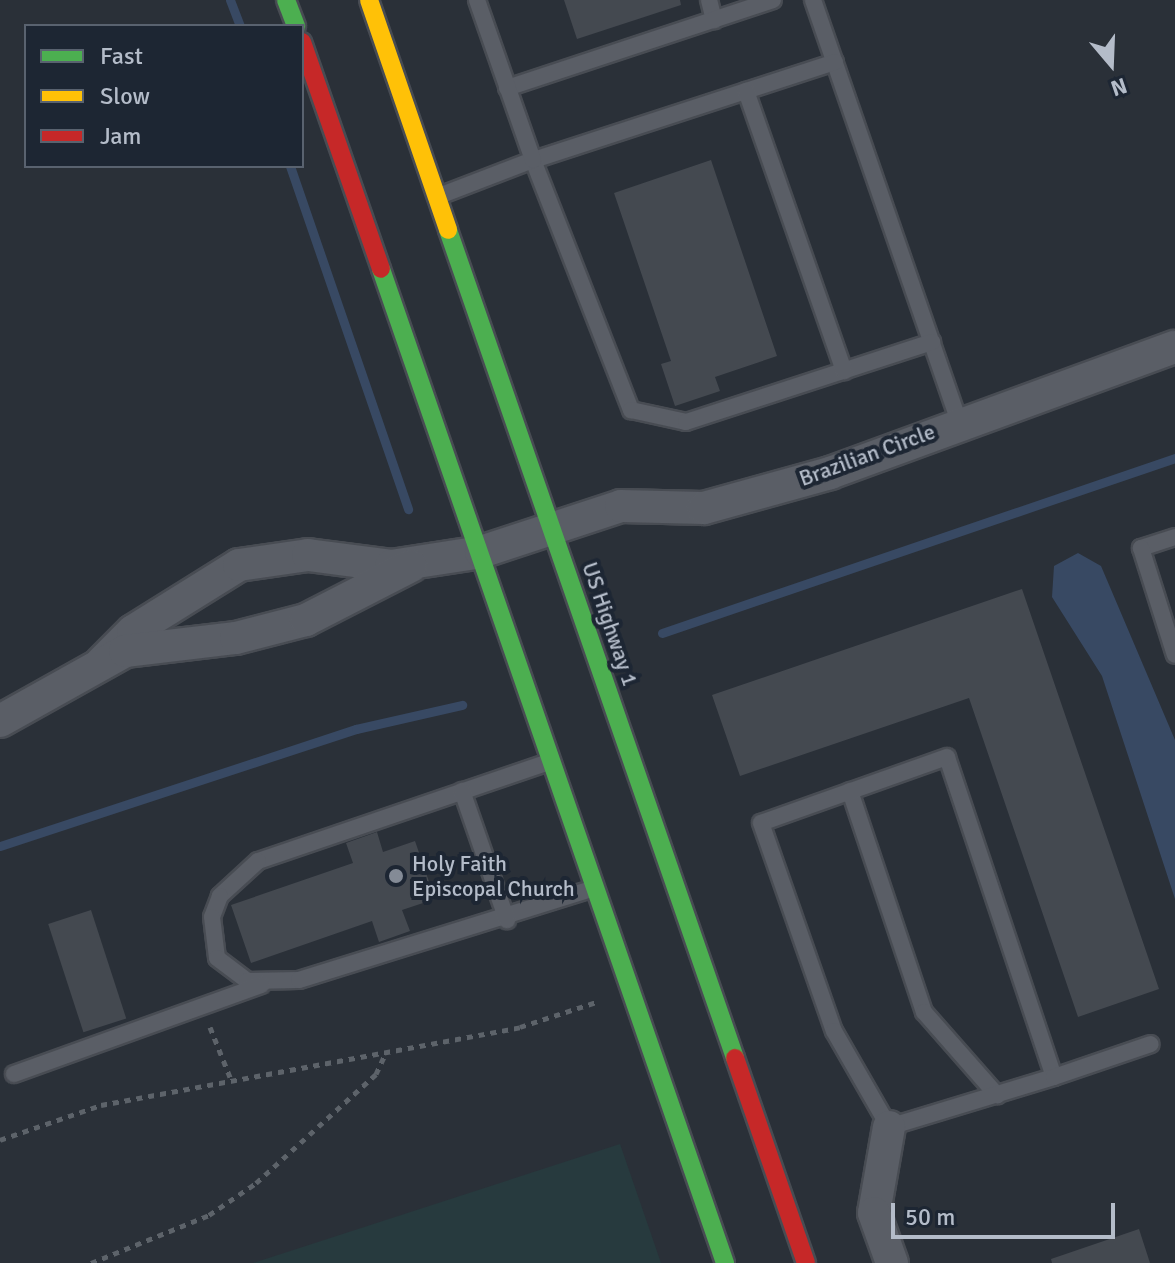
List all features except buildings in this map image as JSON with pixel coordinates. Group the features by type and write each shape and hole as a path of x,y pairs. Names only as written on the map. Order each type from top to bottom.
{"main road":[{"path":"286,0 295,24"},
{"name":"US Highway 1","path":"369,0 806,1263"},
{"path":"304,48 725,1263"}],"street":[{"name":"Brazilian Circle","path":"101,663 133,631 239,565 276,555 391,566 481,552 621,506 704,508 830,473 959,421 1175,347"},
{"path":"0,721 101,663 162,641 236,638 306,620 424,559"},
{"path":"889,1127 874,1213 892,1263"}],"lane":[{"path":"477,0 533,160 631,410 686,422 932,342"},
{"path":"709,0 714,20"},
{"path":"507,88 773,0"},
{"path":"813,0 959,421"},
{"path":"438,196 533,160 835,62"},
{"path":"746,91 844,371"},
{"path":"1175,537 1141,548 1175,655"},
{"path":"1054,1077 947,757 761,823 840,1045 889,1127 1054,1077 1151,1044"},
{"path":"553,761 315,837 236,877 212,917 217,958 232,974 270,981 299,980 507,920 596,888"},
{"path":"462,791 507,920"},
{"path":"850,791 924,1012 997,1095"},
{"path":"14,1074 270,981"}],"path":[{"path":"0,1140 101,1105 230,1077 520,1027 632,990"},
{"path":"204,1006 230,1077"},
{"path":"91,1263 209,1215 256,1183 376,1074 386,1052"}],"green space":[{"path":"620,1144 661,1263 253,1263"}],"water":[{"path":"1078,553 1101,566 1175,740 1175,899 1102,676 1052,597 1054,566"}],"waterway":[{"path":"230,0 239,24"},
{"path":"291,168 408,509"},
{"path":"662,633 1175,458"},
{"path":"0,846 356,729 462,705"}],"traffic: fast":[{"path":"286,0 295,24"},
{"path":"448,230 735,1058"},
{"path":"381,269 725,1263"}],"traffic: slow":[{"path":"369,0 448,230"}],"traffic: jam":[{"path":"304,48 381,269"},
{"path":"735,1058 806,1263"}],"place":[{"name":"Holy Faith Episcopal Church","path":"396,876"}]}
